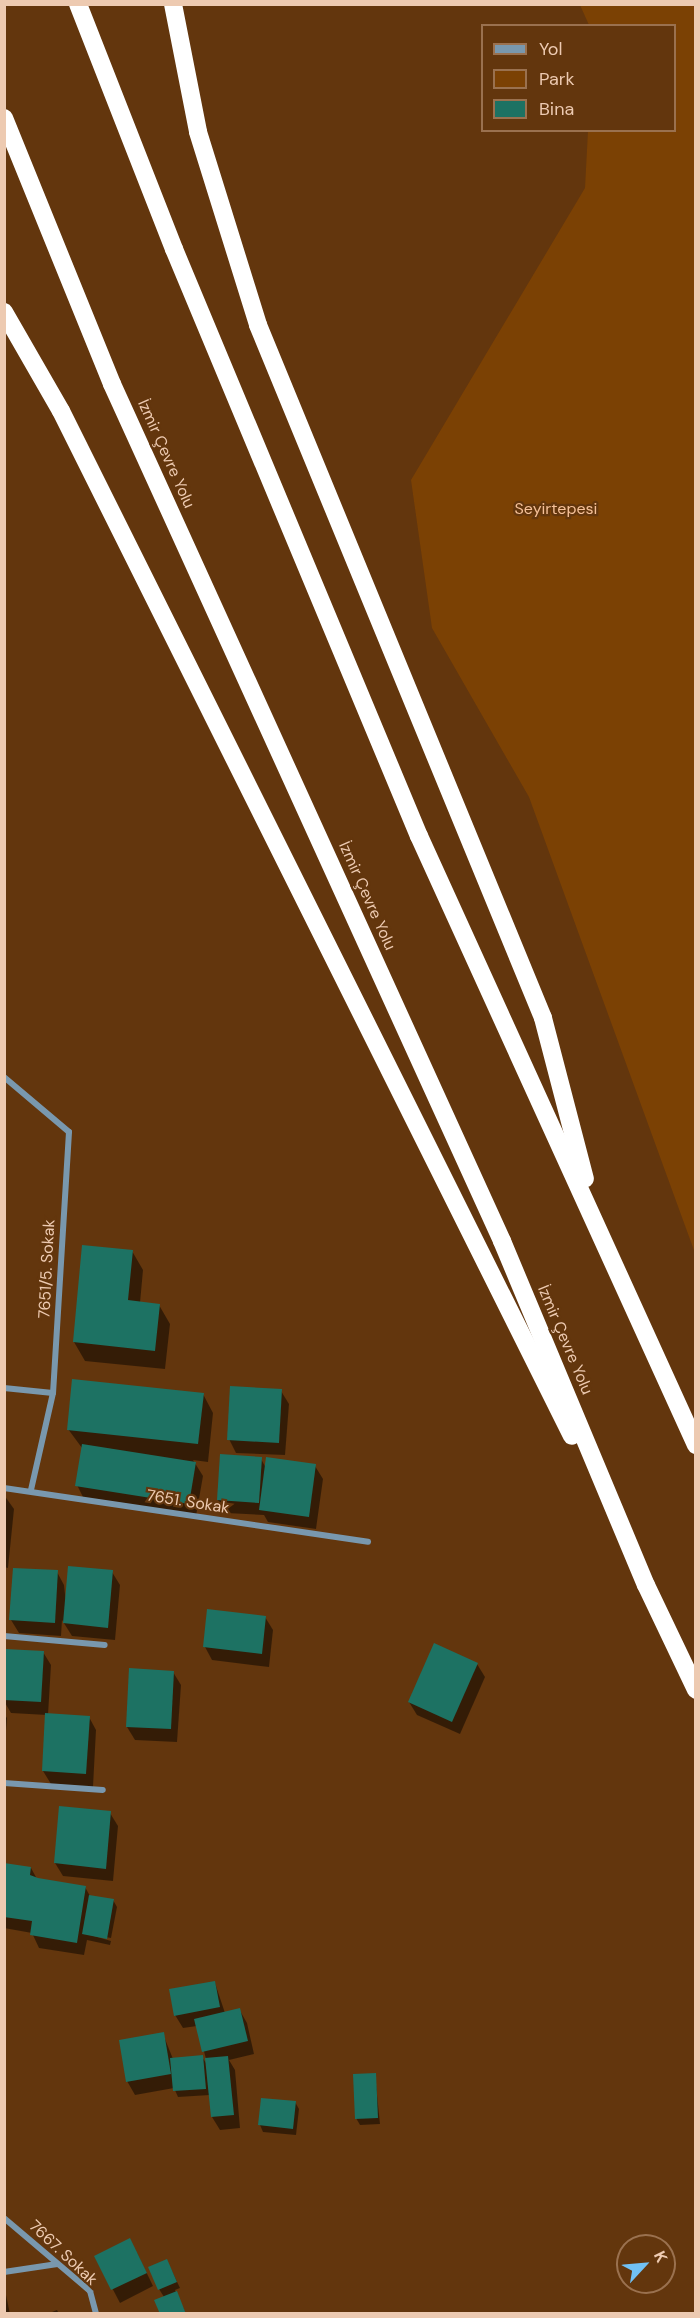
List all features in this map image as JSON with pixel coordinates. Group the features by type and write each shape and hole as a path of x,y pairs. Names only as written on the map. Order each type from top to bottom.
{"highway":[{"path":"78,4 174,249 420,836 696,1445"},
{"path":"172,4 198,132 258,325 543,1018 597,1227"},
{"name":"İzmir Çevre Yolu","path":"4,118 112,384 502,1241 646,1585 696,1690"},
{"path":"4,312 61,411 646,1585"}],"street":[{"name":"7651/5. Sokak","path":"4,1077 69,1132 54,1394 31,1490"},
{"path":"4,1389 54,1394"},
{"name":"7651. Sokak","path":"4,1488 31,1490 368,1542"},
{"path":"4,1636 105,1645"},
{"path":"4,1783 102,1790"},
{"name":"7667. Sokak","path":"4,2218 90,2291 96,2313"},
{"path":"4,2272 57,2264"}],"green space":[{"name":"Seyirtepesi","path":"580,5 695,5 695,1253 529,797 432,628 411,480 585,188 588,132 676,132 676,24 589,24"}],"building":[{"path":"82,1245 133,1250 128,1300 160,1304 155,1351 73,1342"},
{"path":"72,1379 204,1393 198,1444 67,1430"},
{"path":"230,1386 282,1389 279,1443 227,1440"},
{"path":"82,1444 196,1462 189,1504 75,1486"},
{"path":"220,1454 262,1457 259,1503 217,1500"},
{"path":"266,1457 316,1464 309,1517 259,1510"},
{"path":"68,1566 113,1570 108,1628 63,1623"},
{"path":"13,1568 58,1570 55,1623 9,1620"},
{"path":"207,1609 266,1616 262,1654 203,1647"},
{"path":"434,1643 478,1663 452,1722 408,1702"},
{"path":"5,1649 44,1651 41,1702 4,1700"},
{"path":"129,1668 174,1671 171,1729 126,1727"},
{"path":"45,1713 90,1716 86,1774 42,1771"},
{"path":"59,1806 111,1811 106,1869 54,1863"},
{"path":"4,1863 31,1867 30,1875 38,1878 86,1886 77,1943 30,1935 32,1921 4,1917"},
{"path":"89,1895 114,1899 107,1939 82,1934"},
{"path":"215,1981 220,2007 174,2016 169,1989"},
{"path":"240,2008 248,2041 202,2052 194,2019"},
{"path":"164,2032 171,2074 126,2082 119,2040"},
{"path":"203,2055 206,2089 173,2091 170,2058"},
{"path":"228,2056 234,2115 211,2117 205,2058"},
{"path":"376,2073 378,2118 355,2119 353,2074"},
{"path":"261,2098 296,2101 293,2129 258,2125"},
{"path":"130,2238 147,2273 111,2290 94,2256"},
{"path":"167,2259 177,2282 158,2290 148,2267"},
{"path":"177,2291 186,2314 160,2314 154,2300"}]}
